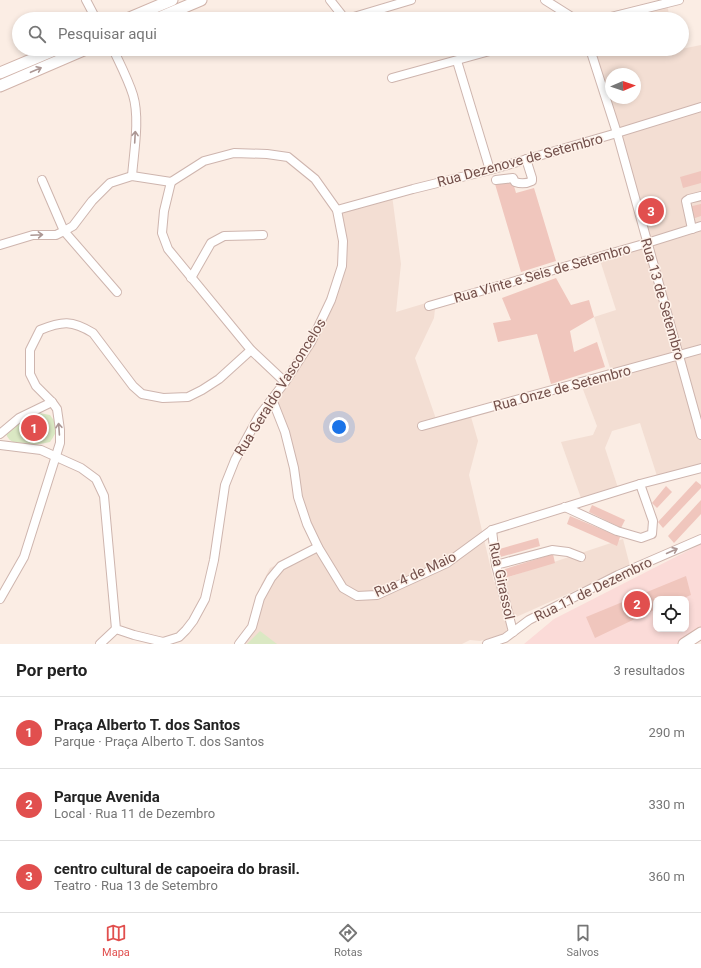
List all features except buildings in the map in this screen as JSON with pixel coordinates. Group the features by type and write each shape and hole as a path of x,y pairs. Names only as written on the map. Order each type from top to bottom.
{"main road":[{"path":"144,12 172,0"},
{"path":"173,12 201,0"},
{"path":"0,73 40,56"},
{"path":"0,86 70,56"},
{"path":"684,644 701,633"}],"street":[{"path":"86,0 92,12"},
{"path":"330,0 340,12"},
{"path":"370,12 412,0"},
{"path":"546,0 564,12"},
{"path":"630,12 678,0"},
{"path":"116,56 133,96 136,129 132,176"},
{"path":"392,78 472,56"},
{"name":"Rua 13 de Setembro","path":"592,56 617,133 701,435"},
{"path":"457,60 490,170"},
{"name":"Rua Dezenove de Setembro","path":"337,210 490,170 701,107"},
{"name":"Rua Geraldo Vasconcelos","path":"116,628 134,635 162,642 180,640 193,621 205,599 214,560 225,486 235,460 259,416 285,382 311,342 331,300 342,266 343,241 337,210 315,179 288,157 267,154 234,153 204,161 171,182"},
{"path":"496,180 513,178 515,182 521,184 532,181 526,159"},
{"path":"0,245 33,235 56,235 73,226 92,201 110,183 132,176 171,182 164,211 162,233 168,249 250,350 285,382"},
{"path":"42,180 64,231 117,292"},
{"path":"692,229 686,201 701,196"},
{"name":"Rua Vinte e Seis de Setembro","path":"429,306 701,226"},
{"path":"192,278 211,243 224,236 263,235"},
{"path":"0,599 24,557 60,442 57,409 36,386 30,374 30,350 40,330 56,323 72,323 85,328 93,333 133,386 142,394 163,398 188,396 202,390 219,379 250,350"},
{"name":"Rua Onze de Setembro","path":"422,426 701,349"},
{"name":"Rua 4 de Maio","path":"272,399 286,432 294,468 298,497 307,524 318,547 343,588 357,596 377,596 447,563 492,530 640,484 701,468"},
{"path":"0,434 19,418 52,402"},
{"path":"0,445 40,450 55,458 81,468 96,480 104,496 116,628 100,644"},
{"path":"565,508 618,531 641,538 652,534 653,521 640,484"},
{"name":"Rua Girassol","path":"492,530 496,565 513,632"},
{"name":"Rua 11 de Dezembro","path":"487,644 505,638 529,620 618,575 701,539"},
{"path":"239,644 252,627 260,598 270,578 281,566 318,547"},
{"path":"496,565 552,550 568,552 581,557"}],"shaded area":[{"path":"666,0 669,12 610,12"},
{"path":"701,45 701,467 657,476 640,423 612,431 605,448 618,488 581,498 561,442 593,435 597,426 579,379 611,371 594,317 616,310 598,254 645,242 591,56 689,56 689,47"},
{"path":"392,195 401,264 396,312 436,300 434,318 415,358 436,419 469,410 478,441 469,475 494,582 623,539 630,566 514,618 504,634 480,641 470,640 462,644 247,644 244,642 255,627 261,585 270,568 313,548 297,502 296,478 272,396 302,351 335,284 339,253 340,209"},
{"path":"701,544 701,628 677,644 524,644 554,619"}],"green space":[{"path":"39,413 50,415 55,423 56,431 50,442 25,445 9,439 6,434 13,425"},
{"path":"260,631 277,644 247,644"}],"place":[{"name":"centro cultural de capoeira do brasil.","path":"651,211"},
{"name":"Praça Alberto T. dos Santos","path":"34,428"},
{"name":"Parque Avenida","path":"637,604"}]}
